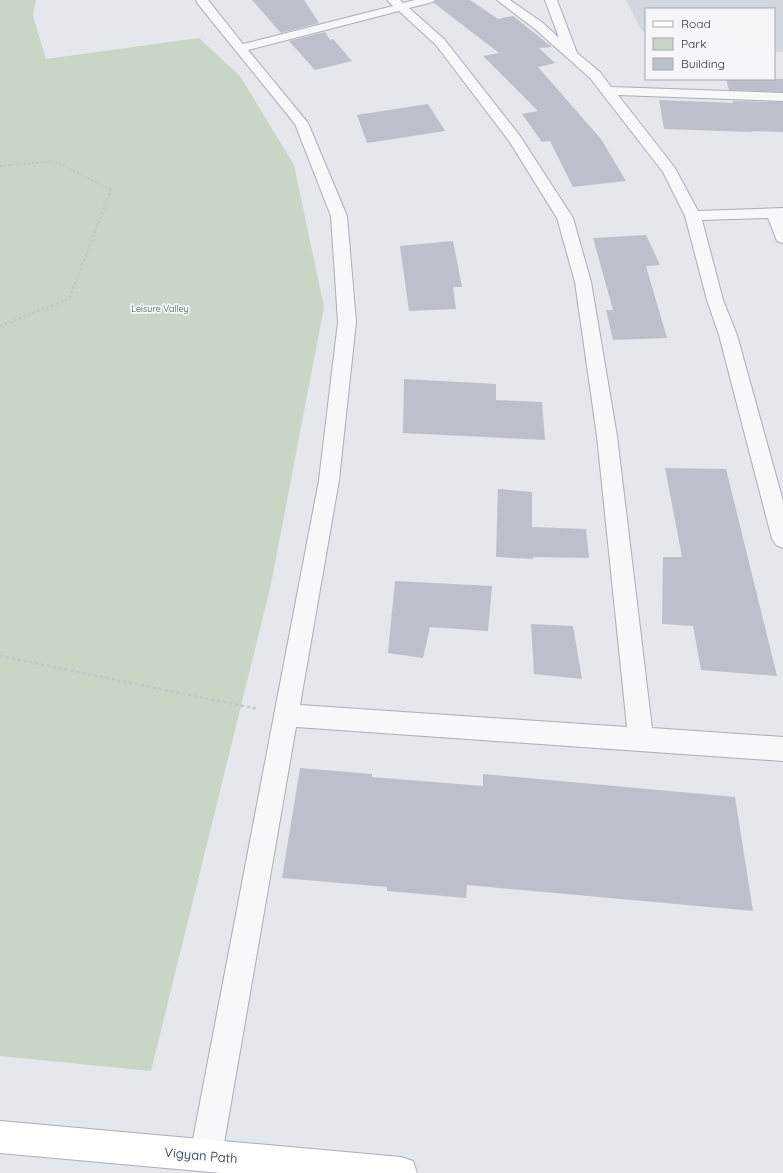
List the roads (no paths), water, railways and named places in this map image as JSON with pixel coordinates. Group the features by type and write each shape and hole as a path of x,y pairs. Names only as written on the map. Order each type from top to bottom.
{"main road":[{"name":"Vigyan Path","path":"0,1137 401,1173"}],"street":[{"path":"202,0 202,2 301,123 339,216 347,322 329,480 206,1155"},
{"path":"240,48 397,4 429,0"},
{"path":"503,0 539,26 595,75 670,171 694,216 715,300 728,335 783,539"},
{"path":"551,0 572,55"},
{"path":"397,4 440,42 515,138 564,218 583,282 607,436 641,739"},
{"path":"607,91 783,97"},
{"path":"694,216 779,213 783,238"},
{"path":"286,714 783,749"}],"park label":[{"name":"Leisure Valley","path":"160,309"}]}
